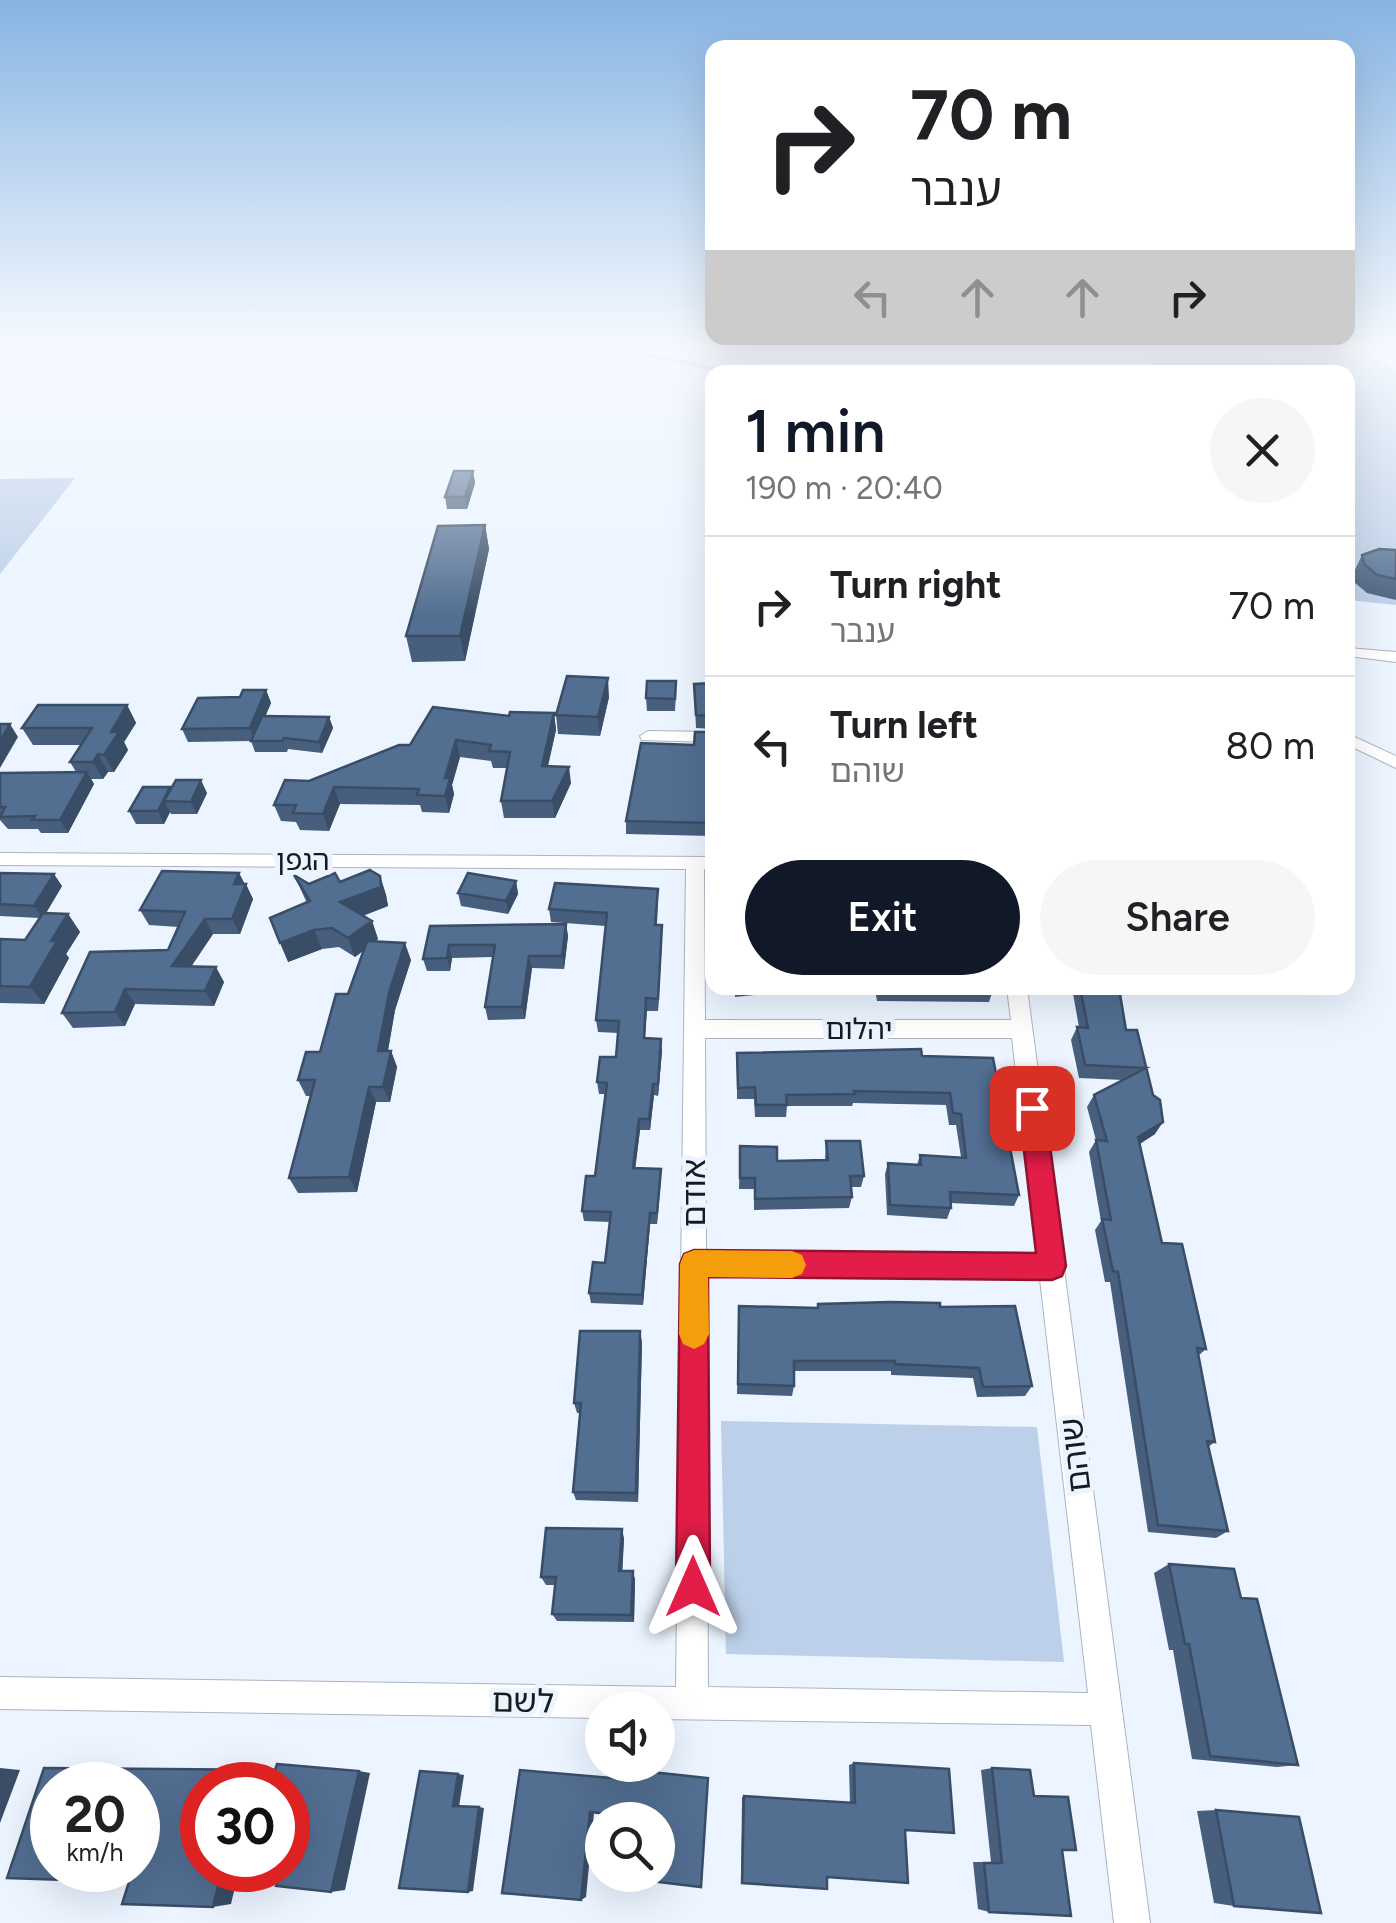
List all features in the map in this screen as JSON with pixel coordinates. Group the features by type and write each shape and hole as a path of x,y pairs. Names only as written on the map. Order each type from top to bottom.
{"street":[{"path":"1355,653 1396,657"},
{"path":"648,736 705,737"},
{"path":"1355,742 1396,763"},
{"name":"הגפן","path":"0,859 704,863"},
{"name":"אודם","path":"692,1704 695,1029 704,863"},
{"name":"שוהם","path":"1018,995 1132,1923"},
{"name":"יהלום","path":"695,1029 1022,1029"},
{"path":"694,1264 1052,1266"},
{"name":"לשם","path":"0,1693 1106,1709"}],"shaded area":[{"path":"1355,438 1396,438 1396,605 1355,601"},
{"path":"75,478 0,574 0,479"},
{"path":"721,1421 1037,1427 1064,1662 726,1654"}],"building":[{"path":"454,471 473,471 465,497 445,497"},
{"path":"485,525 460,636 406,636 438,526"},
{"path":"1379,549 1396,550 1396,579 1377,575 1364,564 1362,555"},
{"path":"567,676 608,678 598,717 556,715"},
{"path":"647,681 676,681 675,699 646,698"},
{"path":"705,683 705,716 696,715 694,684"},
{"path":"243,690 266,690 250,728 182,729 198,698 240,697"},
{"path":"38,705 127,705 111,732 119,732 104,755 98,754 93,762 70,762 92,728 22,728"},
{"path":"433,707 509,716 510,712 554,713 542,766 569,767 552,801 501,801 510,752 489,751 491,745 456,740 445,778 450,778 445,796 417,795 419,789 334,787 323,814 293,813 296,805 274,805 285,780 309,781 399,745 410,745"},
{"path":"262,716 329,717 319,742 284,738 251,741"},
{"path":"0,724 10,724 0,741"},
{"path":"695,732 705,732 705,823 626,821 641,743 694,745"},
{"path":"87,772 60,820 0,817 5,807 0,807 0,773"},
{"path":"176,780 201,780 191,802 164,801"},
{"path":"143,787 170,787 158,811 129,811"},
{"path":"370,870 380,876 381,887 340,902 372,921 348,938 332,928 314,930 280,943 270,918 310,901 294,875 309,884 335,873 340,882"},
{"path":"162,871 239,873 234,884 246,884 232,919 205,919 172,966 216,967 205,991 125,989 115,1012 62,1013 90,952 168,950 185,912 140,910"},
{"path":"0,873 54,874 34,906 0,904"},
{"path":"468,873 516,881 506,901 458,893"},
{"path":"555,883 658,889 655,925 662,925 658,999 646,998 644,1038 661,1039 658,1084 653,1084 649,1119 639,1119 633,1168 661,1169 657,1213 650,1213 642,1295 589,1293 593,1262 605,1263 611,1212 582,1211 586,1176 595,1176 607,1083 597,1082 600,1057 616,1057 619,1021 596,1020 607,913 549,909"},
{"path":"43,913 68,914 30,987 0,986 0,939 25,940"},
{"path":"566,924 562,956 529,956 522,1007 485,1007 495,945 449,945 447,958 423,959 430,926"},
{"path":"367,941 405,943 389,993 378,1051 391,1051 383,1087 369,1087 349,1177 289,1178 315,1080 298,1080 306,1052 320,1052 336,994 348,994"},
{"path":"1081,995 1120,995 1126,1030 1137,1030 1153,1095 1160,1100 1163,1122 1138,1137 1162,1243 1182,1244 1206,1349 1197,1348 1215,1442 1207,1441 1228,1531 1158,1525 1118,1272 1113,1271 1102,1219 1111,1220 1096,1140 1107,1141 1094,1095 1146,1068 1085,1065 1077,1027 1088,1028"},
{"path":"921,1049 922,1056 993,1058 1019,1195 950,1192 951,1208 890,1205 888,1163 921,1165 920,1155 966,1158 961,1114 953,1113 950,1093 854,1091 855,1094 786,1095 787,1105 756,1105 755,1087 738,1088 737,1053"},
{"path":"826,1141 860,1141 864,1176 850,1176 852,1197 755,1199 755,1178 740,1178 740,1146 777,1147 777,1161 828,1160"},
{"path":"940,1303 940,1307 1015,1306 1032,1386 983,1387 979,1368 895,1361 794,1361 794,1386 738,1384 739,1306 818,1308 818,1304"},
{"path":"580,1331 640,1331 636,1493 573,1492 581,1403 574,1403"},
{"path":"546,1528 622,1529 619,1571 633,1571 631,1615 552,1614 556,1577 541,1577"},
{"path":"1169,1564 1234,1569 1241,1598 1257,1599 1298,1765 1210,1756"},
{"path":"854,1763 949,1769 954,1833 905,1830 908,1883 827,1877 827,1889 742,1883 744,1796 855,1803"},
{"path":"310,1767 359,1771 331,1892 310,1890"},
{"path":"992,1768 1030,1770 1034,1796 1068,1797 1076,1850 1062,1850 1071,1916 989,1912 984,1863 1002,1863"},
{"path":"160,1769 180,1769 180,1892 217,1892 213,1907 122,1904 126,1892 160,1892"},
{"path":"520,1770 585,1776 585,1782 675,1782 675,1774 708,1778 701,1887 675,1884 675,1802 585,1802 581,1900 502,1893"},
{"path":"420,1771 458,1774 453,1806 479,1807 468,1892 399,1888"},
{"path":"30,1810 30,1879 7,1878"},
{"path":"1216,1810 1299,1817 1321,1913 1234,1906"}],"slow traffic":[{"path":"694,1334 694,1264 792,1265"}],"route":[{"path":"693,1587 694,1264 1052,1266 1032,1108"}]}
